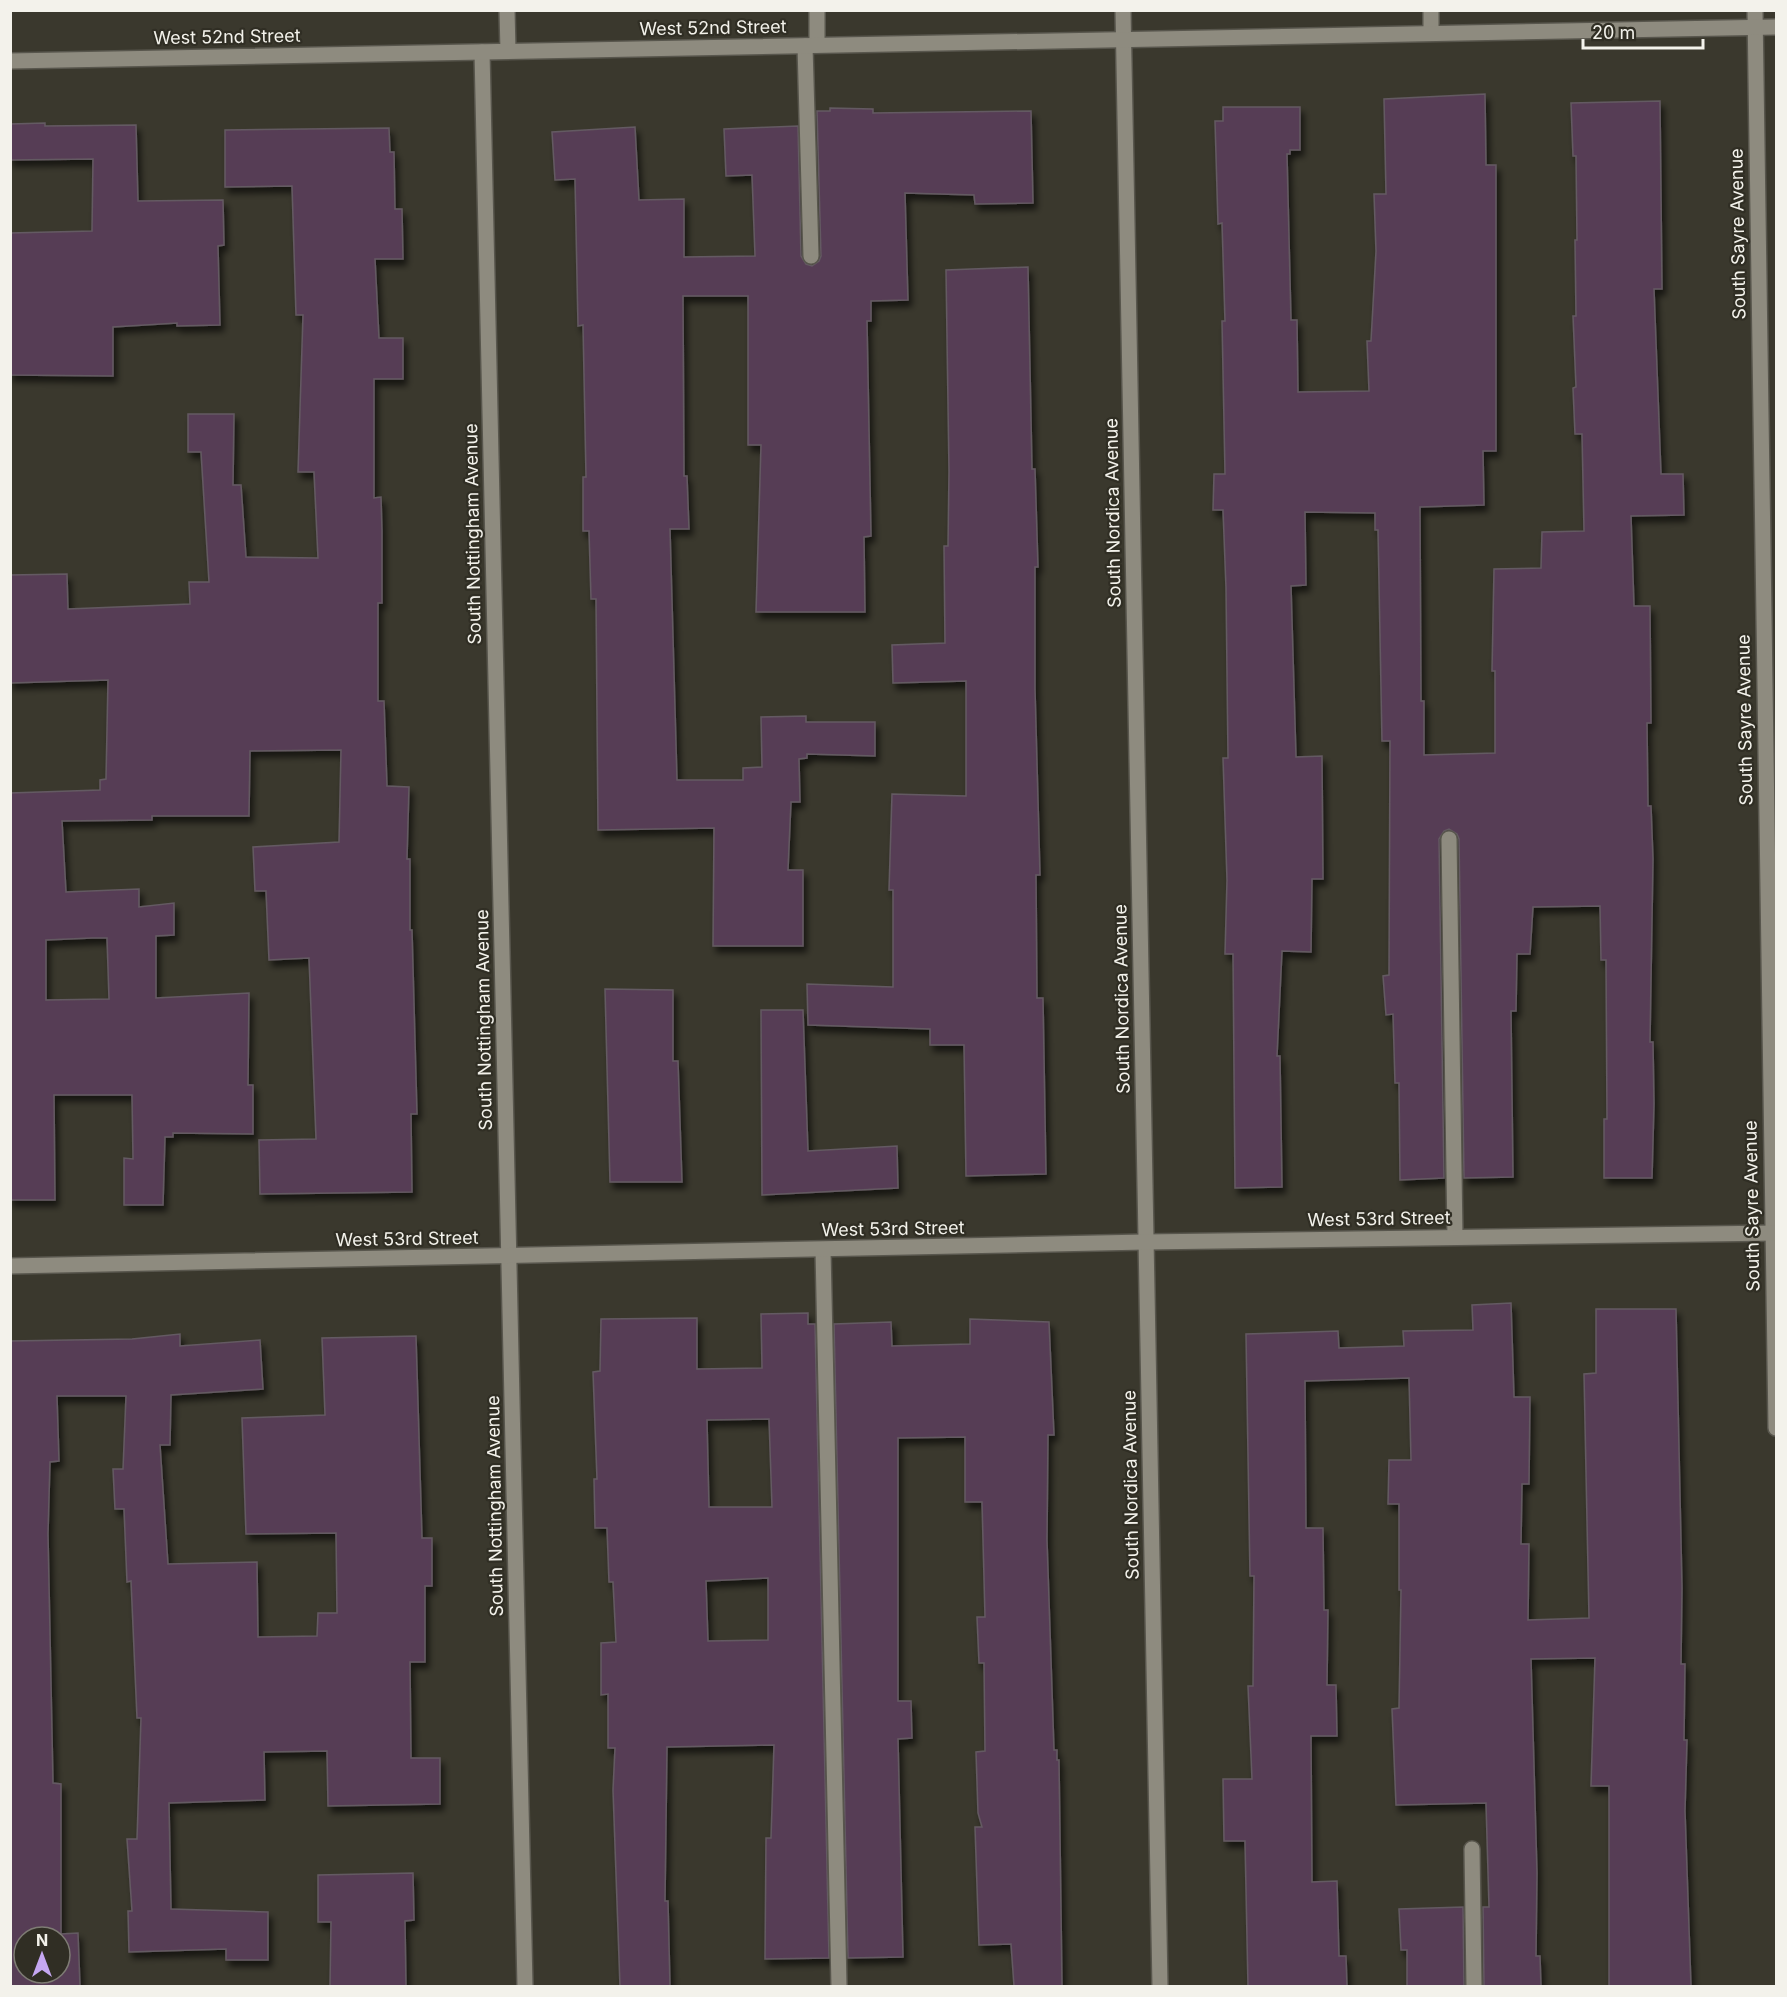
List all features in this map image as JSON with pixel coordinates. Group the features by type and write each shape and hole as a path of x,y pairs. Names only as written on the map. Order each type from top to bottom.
{"street":[{"path":"507,10 508,51"},
{"path":"811,256 811,46 816,10"},
{"name":"South Nordica Avenue","path":"1123,10 1160,1986"},
{"path":"1431,10 1431,33"},
{"name":"South Sayre Avenue","path":"1755,10 1776,1428"},
{"name":"West 52nd Street","path":"10,61 1776,27"},
{"name":"South Nottingham Avenue","path":"482,52 525,1986"},
{"path":"1449,839 1455,1237"},
{"name":"West 53rd Street","path":"10,1266 1145,1242 1774,1233"},
{"path":"823,1250 839,1986"},
{"path":"1472,1849 1474,1986"}],"building":[{"path":"1485,94 1486,165 1496,165 1496,451 1483,451 1484,505 1420,507 1421,701 1424,701 1424,755 1495,753 1495,671 1492,671 1494,569 1541,568 1542,532 1584,531 1582,434 1575,434 1573,388 1576,387 1573,316 1576,316 1575,240 1577,240 1576,156 1573,156 1571,103 1660,101 1662,289 1654,289 1661,474 1683,474 1684,515 1631,516 1634,606 1650,606 1651,723 1647,723 1648,806 1651,806 1653,859 1650,1042 1653,1042 1654,1104 1652,1178 1604,1178 1604,1119 1607,1119 1606,960 1601,960 1600,906 1533,907 1530,954 1517,954 1516,1011 1511,1011 1513,1177 1464,1178 1459,839 1457,834 1449,829 1444,831 1439,839 1444,1178 1400,1180 1399,1083 1395,1083 1393,1014 1386,1015 1383,976 1389,975 1390,741 1382,741 1378,530 1375,530 1375,513 1305,512 1306,585 1291,586 1296,757 1322,756 1323,879 1312,879 1311,952 1282,951 1277,1056 1280,1056 1282,1187 1235,1188 1233,954 1225,954 1227,880 1223,758 1228,758 1226,588 1223,510 1213,510 1214,474 1225,474 1222,321 1225,321 1222,223 1218,224 1215,121 1223,121 1223,107 1300,107 1300,150 1290,150 1290,154 1287,154 1291,320 1297,320 1298,392 1369,391 1367,341 1371,341 1376,251 1374,194 1386,194 1384,99"},
{"path":"830,108 873,109 873,113 1031,111 1033,203 975,204 974,195 905,193 908,300 871,301 871,321 867,321 871,536 864,537 865,612 756,612 761,445 748,445 748,296 683,296 684,476 687,476 689,529 670,529 677,780 743,780 743,768 762,767 761,717 806,716 806,722 875,722 875,756 807,754 807,758 799,759 800,802 791,802 788,870 803,870 803,946 713,946 714,828 598,830 596,599 591,599 589,531 583,531 583,477 586,477 583,325 578,326 575,179 555,180 552,132 635,127 639,200 684,199 684,257 755,256 752,175 726,176 724,129 798,126 801,256 806,264 812,266 819,261 821,256 817,111 830,111"},
{"path":"45,123 45,126 136,125 138,201 223,200 224,245 218,246 220,325 177,326 177,323 113,327 113,376 10,375 10,233 92,231 93,159 10,160 10,124"},
{"path":"389,128 390,152 394,152 395,209 402,209 403,259 375,259 379,338 403,338 403,379 374,379 374,498 381,497 382,603 378,603 378,701 384,701 387,786 409,787 407,859 410,859 410,930 412,930 417,1114 411,1114 412,1192 260,1194 259,1140 316,1139 309,958 269,960 266,891 255,891 253,847 339,842 341,750 250,751 249,816 152,816 152,820 62,821 66,892 139,889 139,907 174,903 174,935 156,936 156,998 249,993 248,1085 253,1085 253,1134 173,1133 173,1137 165,1137 163,1205 124,1205 124,1158 133,1159 132,1095 54,1095 55,1200 10,1200 10,793 100,790 100,780 106,779 108,680 10,683 10,575 67,574 68,609 190,604 189,582 209,582 201,452 188,452 188,414 234,414 233,485 241,485 246,557 318,558 314,472 298,472 303,315 296,315 292,186 225,187 225,130","holes":["107,938 109,999 46,1000 46,940"]},
{"path":"1028,267 1032,469 1035,469 1038,567 1035,567 1035,689 1040,875 1036,875 1037,998 1043,998 1046,1174 966,1176 964,1045 930,1045 930,1029 808,1025 807,984 893,987 893,890 889,890 892,794 966,796 966,681 893,683 892,645 945,643 944,546 948,546 949,471 946,270"},
{"path":"605,989 673,990 673,1061 678,1061 682,1182 610,1182"},
{"path":"761,1010 803,1010 808,1151 897,1146 898,1188 762,1195"},
{"path":"1511,1303 1514,1397 1530,1397 1529,1484 1522,1484 1521,1544 1529,1544 1528,1620 1589,1618 1584,1374 1596,1373 1596,1309 1676,1309 1682,1588 1681,1664 1685,1664 1684,1740 1687,1740 1685,1811 1691,1986 1609,1986 1609,1786 1591,1786 1595,1658 1531,1659 1537,1873 1536,1956 1540,1956 1541,1986 1484,1986 1483,1907 1489,1907 1486,1803 1396,1805 1392,1709 1399,1708 1401,1590 1399,1590 1399,1504 1388,1504 1389,1460 1411,1460 1409,1378 1305,1381 1306,1528 1323,1528 1324,1610 1328,1610 1327,1685 1336,1685 1337,1736 1311,1736 1312,1882 1337,1881 1339,1956 1346,1956 1347,1986 1248,1986 1245,1841 1224,1841 1223,1779 1252,1779 1248,1686 1253,1686 1254,1576 1250,1576 1246,1334 1338,1331 1339,1348 1404,1346 1403,1331 1473,1330 1472,1305"},
{"path":"808,1313 808,1324 815,1324 829,1958 765,1959 766,1838 771,1838 774,1745 667,1747 665,1901 668,1901 670,1986 620,1986 613,1790 615,1748 608,1748 608,1694 601,1695 601,1643 616,1642 613,1582 609,1582 607,1528 595,1528 594,1479 597,1479 593,1372 600,1371 601,1319 697,1318 697,1369 762,1368 761,1314","holes":["769,1419 772,1507 709,1507 707,1420","768,1578 768,1640 708,1641 706,1581"]},
{"path":"970,1319 1049,1322 1054,1435 1048,1435 1047,1540 1054,1750 1057,1750 1057,1760 1059,1760 1062,1986 1014,1986 1011,1944 979,1945 975,1827 982,1827 978,1813 976,1752 985,1751 984,1663 979,1663 977,1617 985,1617 982,1502 965,1502 965,1437 898,1438 898,1701 911,1701 912,1738 898,1739 903,1957 848,1958 834,1324 891,1322 892,1346 970,1344"},
{"path":"180,1334 180,1346 260,1340 263,1389 171,1395 170,1445 160,1445 168,1564 257,1562 258,1637 317,1636 318,1613 337,1613 336,1533 246,1534 242,1418 325,1415 322,1338 416,1336 422,1538 432,1538 432,1586 425,1586 425,1662 410,1662 411,1758 440,1758 440,1804 328,1806 327,1751 264,1752 265,1800 169,1803 171,1909 268,1912 268,1960 226,1960 226,1949 129,1952 128,1911 132,1911 127,1839 137,1839 141,1718 137,1718 131,1581 127,1582 124,1509 115,1509 113,1469 123,1469 126,1396 57,1396 59,1461 50,1462 48,1534 53,1783 61,1784 61,1925 12,1925 12,1985 72,1985 72,1933 78,1933 80,1986 10,1986 10,1341 132,1339"},
{"path":"413,1873 414,1920 405,1921 406,1986 330,1986 331,1922 318,1922 318,1875"},
{"path":"1463,1907 1464,1986 1407,1986 1407,1950 1401,1950 1399,1909"}]}
